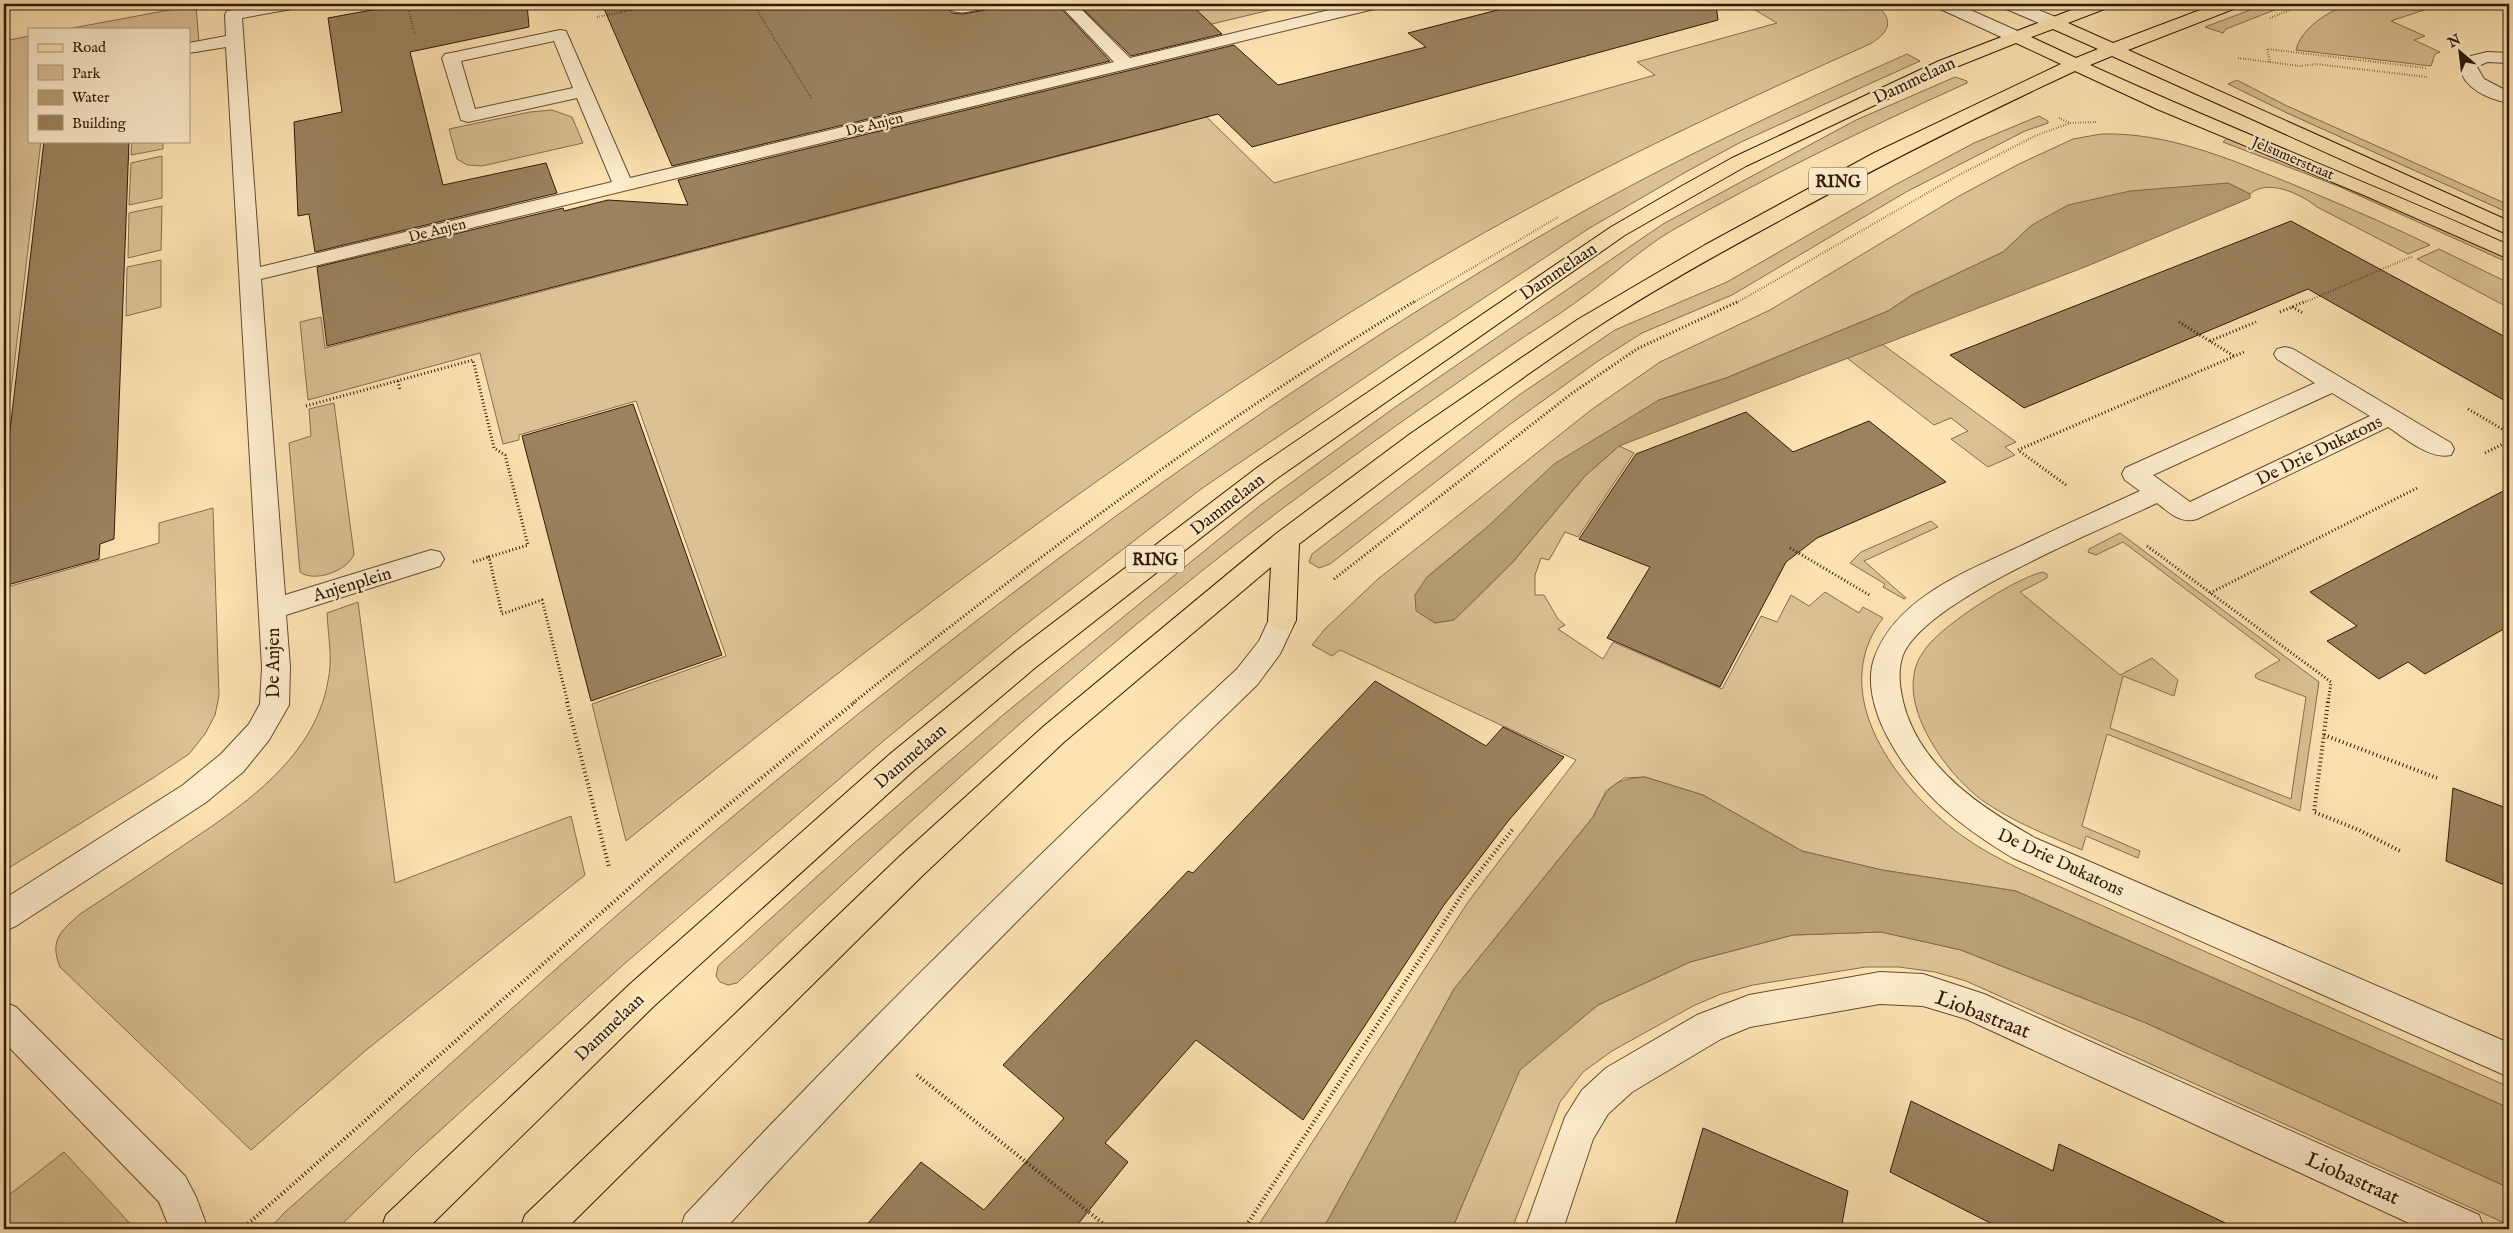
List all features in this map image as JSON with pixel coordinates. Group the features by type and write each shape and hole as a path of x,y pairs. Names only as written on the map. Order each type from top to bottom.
{"main road":[{"name":"Dammelaan","path":"400,1229 642,995 901,763 1026,659 1267,472 1618,230 1739,162 1945,65 2101,4"},
{"name":"RING","path":"539,1229 917,860 1054,734 1286,540 1419,440 1585,325 1712,249 1881,157 2008,94 2076,64 2230,4"},
{"name":"Jelsumerstraat","path":"2052,22 2509,230"},
{"name":"Jelsumerstraat","path":"2016,37 2163,104 2373,192 2509,253"},
{"path":"1282,620 1286,540"}],"street":[{"name":"De Anjen","path":"4,916 194,794 232,763 259,732 274,705 276,666 252,276 233,15 291,4"},
{"path":"954,4 958,8 979,4"},
{"path":"1067,4 1126,64"},
{"name":"De Anjen","path":"252,276 1374,4"},
{"path":"1944,4 2016,37"},
{"path":"2010,4 2052,22"},
{"path":"584,91 468,116 451,58 560,35 584,91 623,186"},
{"path":"190,48 235,40"},
{"path":"2509,58 2473,60 2468,66 2468,72 2484,87 2509,98"},
{"path":"2285,354 2333,384"},
{"name":"De Drie Dukatons","path":"2333,384 2389,418 2188,513 2134,474 2333,384"},
{"path":"2389,418 2442,449"},
{"name":"De Drie Dukatons","path":"2159,492 1981,577 1945,598 1914,621 1892,648 1886,671 1888,695 1893,717 1903,738 1925,771 1954,803 1981,824 2024,848 2509,1060"},
{"name":"Anjenplein","path":"272,609 431,559"},
{"path":"699,1229 969,945 1055,860 1247,677 1270,646 1282,620"},
{"name":"Liobastraat","path":"1544,1229 1578,1130 1595,1102 1619,1080 1709,1027 1749,1011 1880,988 1923,990 1972,1005 2465,1229"},
{"path":"4,1018 172,1188 183,1210 189,1229"}],"path":[{"path":"407,4 416,37"},
{"path":"591,18 663,4"},
{"path":"753,4 816,105"},
{"path":"2270,62 2267,49 2468,72"},
{"path":"2238,58 2300,66 2316,64 2435,78"},
{"path":"1282,620 1571,394 1638,349 1748,297 1955,177 2035,136 2070,123"},
{"path":"2274,314 2417,254"},
{"path":"2210,341 2265,318"},
{"path":"2179,322 2234,357"},
{"path":"297,408 473,360 494,448 505,455 528,545 489,557 502,614 542,600 609,866"},
{"path":"398,381 400,390"},
{"path":"2480,456 2509,441"},
{"path":"2210,593 2421,486"},
{"path":"2107,516 2331,682 2314,812 2359,830 2402,852"},
{"path":"1790,548 1914,621"},
{"path":"2324,734 2437,778"},
{"path":"1244,1229 1465,890 1512,828"},
{"path":"916,1073 1110,1229"}],"green space":[{"path":"1224,4 1262,4 1270,10 1154,38 1125,27"},
{"path":"1745,4 1876,4 1886,16 1887,26 1882,35 1870,44 1689,127 1513,217 1398,283 1297,346 1100,479 1003,549 813,693 626,841 592,704 726,656 636,401 519,435 519,440 503,444 480,353 308,400 300,322 321,317 325,348 1178,125 1150,95 1177,88 1274,183 1655,75 1637,62 1777,23"},
{"path":"2266,4 2290,4 2226,29 2223,33 2205,27"},
{"path":"2348,4 2442,4 2391,21 2425,36 2414,40 2440,52 2435,54 2431,66 2296,50 2303,35 2309,28 2332,11"},
{"path":"196,5 199,43 190,45 190,28 72,28"},
{"path":"28,36 28,142 41,142 4,449 4,41"},
{"path":"1907,54 1920,61 1741,142 1588,229 1201,489 1025,625 887,738 623,965 414,1154 337,1229 269,1229 284,1213 551,974 713,833 811,752 1011,594 1216,444 1428,304 1582,212 1719,141"},
{"path":"1955,77 1967,81 1967,83 1817,153 1671,231 1647,247 1590,292 1312,486 1198,574 1079,672 963,774 737,983 728,985 720,982 716,976 718,966 852,845 1003,715 1262,504 1394,408 1663,224 1856,120"},
{"path":"2237,80 2285,105 2509,205 2509,213 2287,113 2228,84"},
{"path":"552,110 572,117 583,143 482,166 467,165 457,159 449,129 530,112"},
{"path":"2039,116 2048,121 2048,123 2025,131 1906,192 1732,295 1642,333 1598,361 1505,428 1330,564 1319,568 1309,562 1312,554 1519,395 1615,330 1727,282 1893,186 1974,143"},
{"path":"2101,134 2149,137 2196,148 2323,197 2430,245 2408,254 2294,193 2266,187 2257,189 2250,194 2228,183 2032,225 2003,252 1912,295 1888,311 1726,378 1659,400 1485,529 1427,577 1416,610 1435,623 1454,620 1512,563 1585,476 1619,446 1634,453 1578,537 1565,532 1549,560 1541,558 1535,575 1535,595 1544,595 1558,619 1565,625 1558,629 1603,659 1613,642 1722,689 1761,616 1777,622 1791,595 1809,606 1825,592 1859,613 1863,607 1883,618 1867,647 1862,677 1865,708 1876,737 1893,766 1914,792 1961,835 1989,853 2020,869 2509,1087 2509,1108 2016,891 1882,870 1802,851 1703,795 1645,777 1624,778 1606,791 1593,817 1454,989 1323,1229 1256,1229 1468,902 1576,760 1340,650 1332,656 1312,645 1325,629 1378,579 1591,410 1660,362 1770,310 1959,196 2019,164 2073,139"},
{"path":"2227,138 2334,180 2405,211 2509,259 2509,263 2338,186 2223,142"},
{"path":"132,142 163,142 163,149 131,155"},
{"path":"162,156 162,198 129,205 131,163"},
{"path":"162,206 161,250 128,258 129,213"},
{"path":"2439,249 2509,283 2509,308 2417,259"},
{"path":"161,260 161,307 126,316 127,267"},
{"path":"1882,344 2016,442 2005,447 2015,455 1988,467 1951,439 1968,431 1951,418 1934,425 1847,358"},
{"path":"334,403 354,554 345,566 330,574 322,576 306,575 300,572 289,443 311,436 309,409"},
{"path":"213,508 219,696 215,715 205,734 189,754 4,871 4,588 159,543 159,523"},
{"path":"1931,521 1938,527 1864,561 1906,598 1904,599 1883,587 1885,584 1850,563 1861,552"},
{"path":"2120,533 2319,682 2300,811 2107,734 2082,826 2140,851 2138,858 2086,836 2082,850 2021,823 1986,803 1959,779 1934,747 1924,729 1913,692 1916,667 1923,652 1928,645 1954,622 1997,593 2043,572 2047,574 2047,578 2020,592 2120,675 2152,658 2178,680 2174,696 2123,676 2110,728 2291,799 2306,697 2255,677 2256,674 2280,660 2123,542 2096,555 2088,552 2089,549"},
{"path":"358,602 395,883 571,816 585,875 365,1051 251,1150 60,967 56,943 62,931 80,914 224,818 270,780 290,759 307,735 320,710 328,681 330,656 327,613"},
{"path":"1881,932 1961,950 2146,1023 2509,1188 2509,1225 1966,981 1935,972 1899,967 1866,967 1753,985 1721,994 1693,1006 1612,1051 1583,1072 1560,1102 1512,1229 1452,1229 1519,1070 1598,1005 1690,962 1793,935"},
{"path":"64,1152 135,1229 4,1229 4,1199"}],"water":[{"path":"2228,183 2250,194 2250,198 2085,267 1619,446 1585,476 1512,563 1454,620 1435,623 1416,611 1415,595 1427,577 1485,529 1554,464 1659,400 1726,378 1888,311 1912,295 2003,252 2032,225 2068,205 2130,191"},
{"path":"1645,777 1703,795 1802,851 1882,870 2016,891 2509,1108 2509,1188 2146,1023 1961,950 1881,932 1793,935 1690,962 1598,1005 1520,1070 1452,1229 1323,1229 1454,989 1593,817 1607,792 1625,780"}],"building":[{"path":"404,4 527,4 529,27 410,52 443,185 546,163 557,193 315,252 309,214 298,216 294,122 342,112 328,18"},
{"path":"602,4 944,4 952,13 963,14 985,10 989,4 1057,4 1110,61 672,166"},
{"path":"1078,4 1190,4 1222,34 1131,56"},
{"path":"1521,4 1716,4 1718,20 1252,147 1218,114 327,346 317,267 563,208 564,211 608,200 688,205 678,180 1234,45 1278,85 1426,47 1408,33"},
{"path":"44,142 129,142 114,539 100,544 99,559 4,586 4,481"},
{"path":"2291,221 2509,339 2509,403 2308,289 2024,408 1950,355"},
{"path":"633,404 722,655 591,701 522,436"},
{"path":"1746,412 1793,452 1869,421 1946,482 1817,538 1786,562 1720,687 1607,638 1650,567 1579,539 1636,454"},
{"path":"2509,488 2509,626 2425,674 2408,662 2379,679 2327,641 2357,626 2310,592"},
{"path":"1375,681 1486,746 1503,727 1564,757 1509,820 1444,905 1303,1120 1196,1040 1105,1143 1128,1162 1074,1229 863,1229 921,1162 984,1210 1064,1118 1003,1065 1188,871 1193,873"},
{"path":"2453,788 2509,809 2509,887 2446,861"},
{"path":"1911,1101 2053,1171 2059,1144 2238,1229 2002,1229 1890,1172"},
{"path":"1703,1128 1848,1191 1841,1229 1674,1229"}]}
